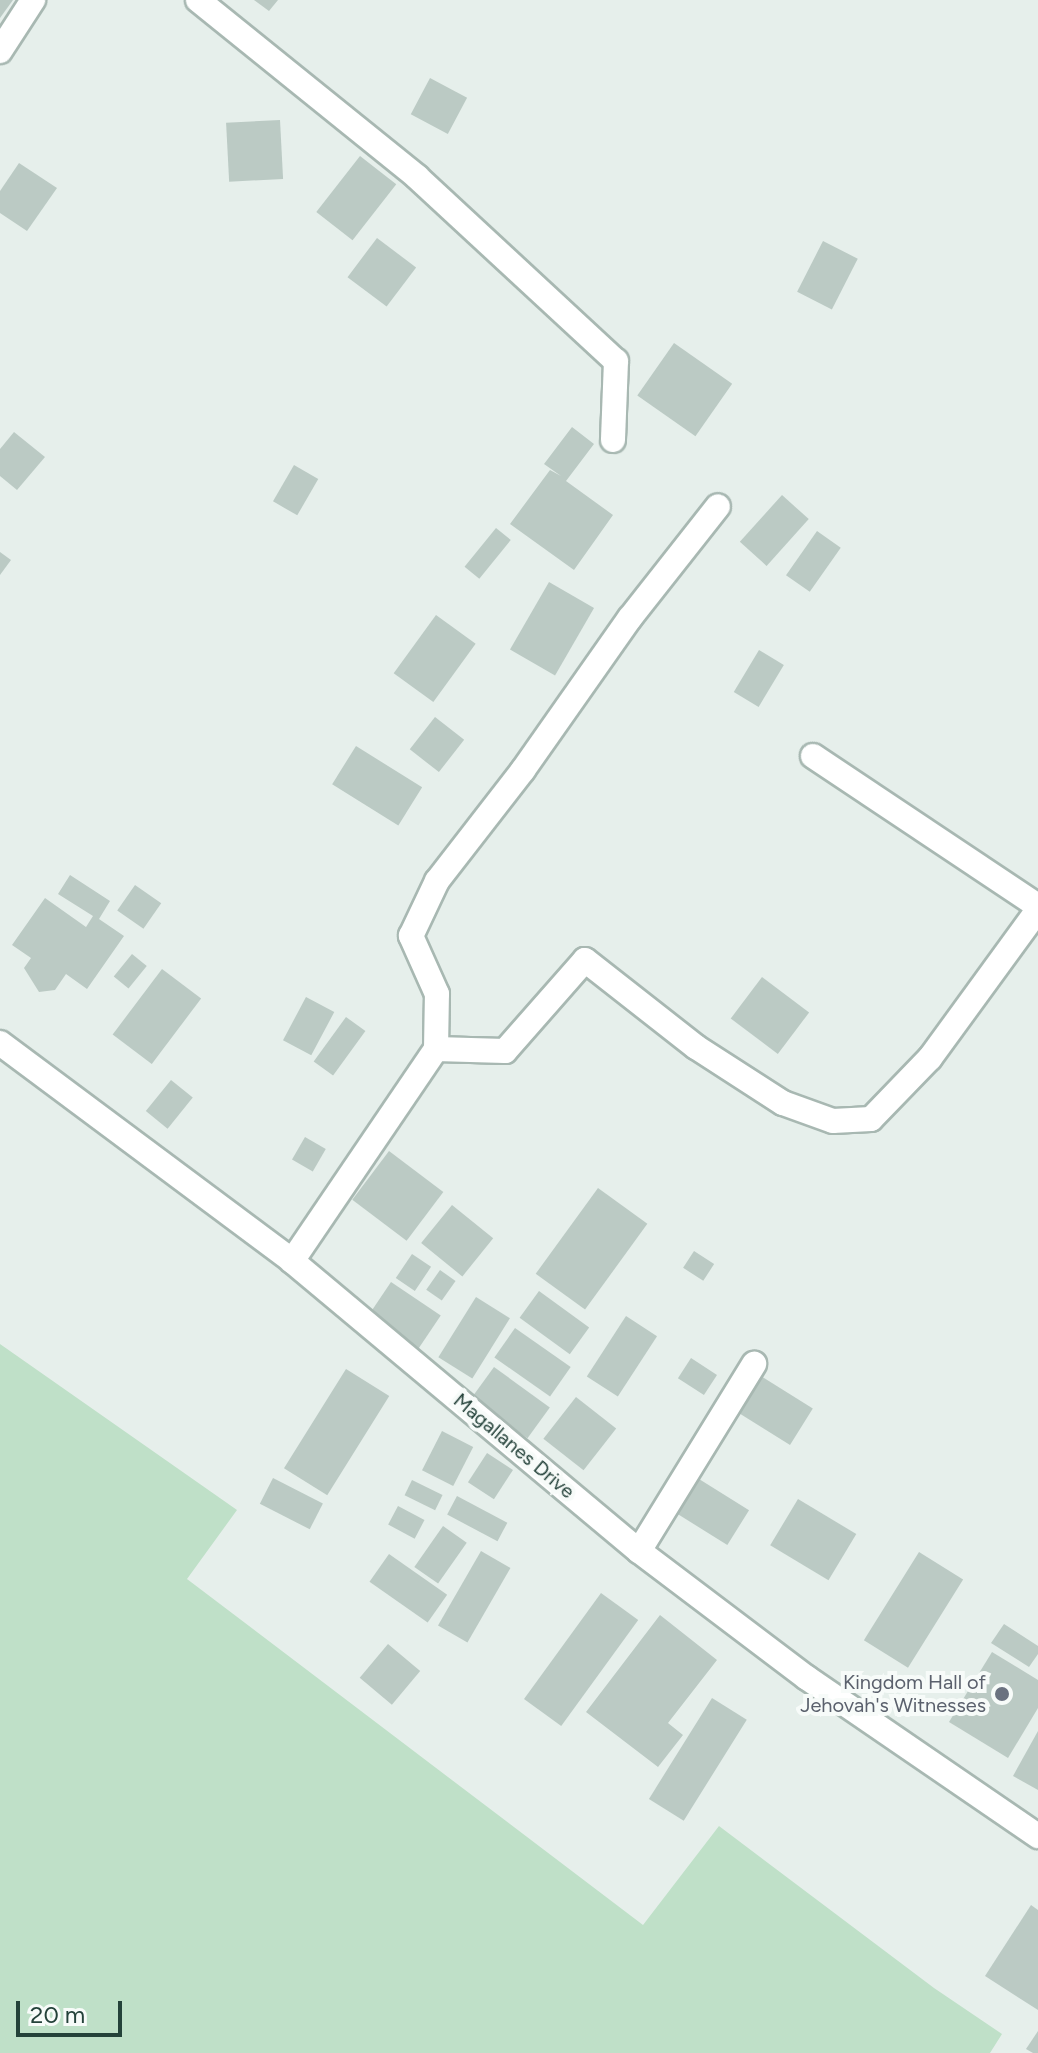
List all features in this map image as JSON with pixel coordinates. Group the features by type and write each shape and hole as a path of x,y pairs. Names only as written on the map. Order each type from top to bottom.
{"street":[{"path":"0,51 33,0"},
{"path":"198,0 417,177 616,361 613,440"},
{"path":"292,1261 436,1049 437,994 411,936 437,881 523,770 630,618 718,506"},
{"path":"436,1049 505,1051 585,960 696,1047 783,1103 833,1121 871,1119 930,1058 1038,908 813,756"},
{"name":"Magallanes Drive","path":"0,1043 292,1261 639,1551 807,1678 1038,1836"},
{"path":"639,1551 754,1364"}],"green space":[{"path":"0,1344 237,1510 187,1579 643,1925 719,1826 934,1988 1002,2034 990,2053 0,2053"}],"building":[{"path":"0,0 13,0 0,18"},
{"path":"254,0 278,0 269,11"},
{"path":"430,78 467,98 448,134 411,114"},
{"path":"280,120 283,179 229,182 226,123"},
{"path":"360,156 396,184 353,240 316,212"},
{"path":"19,163 57,188 27,231 0,213 0,191"},
{"path":"377,238 416,267 387,307 348,277"},
{"path":"823,241 858,259 832,309 797,292"},
{"path":"674,343 732,384 695,436 637,395"},
{"path":"572,427 594,444 566,481 613,515 574,570 510,524 550,470 561,476 544,464"},
{"path":"14,432 45,457 17,490 0,476 0,449"},
{"path":"294,465 318,479 297,515 273,501"},
{"path":"782,495 809,519 767,566 740,542"},
{"path":"496,528 511,540 479,579 465,567"},
{"path":"817,531 841,548 810,592 786,575"},
{"path":"0,552 11,560 0,575"},
{"path":"549,582 594,608 555,676 510,650"},
{"path":"436,615 476,644 433,702 394,673"},
{"path":"759,650 784,665 759,707 734,692"},
{"path":"435,717 464,740 439,772 410,749"},
{"path":"356,746 422,787 398,825 332,784"},
{"path":"70,875 110,901 99,919 124,936 87,989 66,974 55,990 39,992 24,968 31,958 12,945 45,898 86,927 93,916 58,894"},
{"path":"135,885 161,903 143,929 117,910"},
{"path":"132,954 147,966 129,988 114,977"},
{"path":"162,969 201,998 152,1064 113,1034"},
{"path":"762,977 809,1013 778,1054 731,1019"},
{"path":"306,997 334,1012 311,1055 283,1040"},
{"path":"346,1017 365,1031 333,1076 314,1061"},
{"path":"171,1080 193,1098 168,1129 146,1111"},
{"path":"305,1137 326,1149 313,1172 292,1160"},
{"path":"389,1151 443,1192 407,1241 352,1200"},
{"path":"598,1188 647,1224 585,1310 536,1274"},
{"path":"452,1205 493,1238 462,1276 421,1243"},
{"path":"694,1251 714,1264 703,1281 683,1268"},
{"path":"412,1254 431,1267 415,1291 396,1278"},
{"path":"440,1270 456,1281 442,1301 426,1290"},
{"path":"391,1282 441,1316 418,1349 369,1315"},
{"path":"539,1291 589,1327 570,1354 520,1318"},
{"path":"476,1297 510,1318 472,1378 438,1357"},
{"path":"626,1316 657,1336 618,1397 587,1376"},
{"path":"515,1328 571,1367 550,1396 494,1357"},
{"path":"691,1358 717,1375 704,1395 678,1378"},
{"path":"494,1367 550,1408 527,1438 472,1398"},
{"path":"346,1369 389,1396 327,1495 284,1468"},
{"path":"756,1373 813,1409 790,1445 733,1409"},
{"path":"576,1397 616,1428 584,1470 543,1439"},
{"path":"442,1431 473,1447 453,1486 422,1470"},
{"path":"487,1453 513,1470 494,1499 468,1482"},
{"path":"273,1478 323,1503 310,1529 260,1504"},
{"path":"699,1479 749,1510 727,1545 677,1514"},
{"path":"412,1480 443,1495 435,1510 405,1495"},
{"path":"457,1496 507,1523 497,1541 447,1515"},
{"path":"798,1499 856,1534 828,1580 770,1545"},
{"path":"398,1506 424,1520 415,1539 388,1525"},
{"path":"443,1526 467,1543 438,1584 414,1567"},
{"path":"481,1551 510,1568 467,1642 438,1625"},
{"path":"919,1552 963,1580 908,1668 864,1640"},
{"path":"389,1554 447,1595 428,1623 369,1582"},
{"path":"601,1593 638,1620 561,1726 524,1699"},
{"path":"660,1615 717,1660 668,1723 683,1735 658,1767 586,1712"},
{"path":"1004,1624 1038,1646 1038,1654 1029,1667 991,1643"},
{"path":"388,1644 420,1671 392,1705 360,1678"},
{"name":"Kingdom Hall of Jehovah's Witnesses","path":"992,1652 1038,1680 1038,1708 1008,1758 949,1722"},
{"path":"712,1698 747,1720 684,1821 649,1799"},
{"path":"1038,1731 1038,1790 1013,1776"},
{"path":"1031,1905 1038,1910 1038,2010 985,1976"},
{"path":"1038,2031 1038,2053 1033,2053 1026,2049"}],"place":[{"name":"Kingdom Hall of Jehovah's Witnesses","path":"1002,1694"}]}
